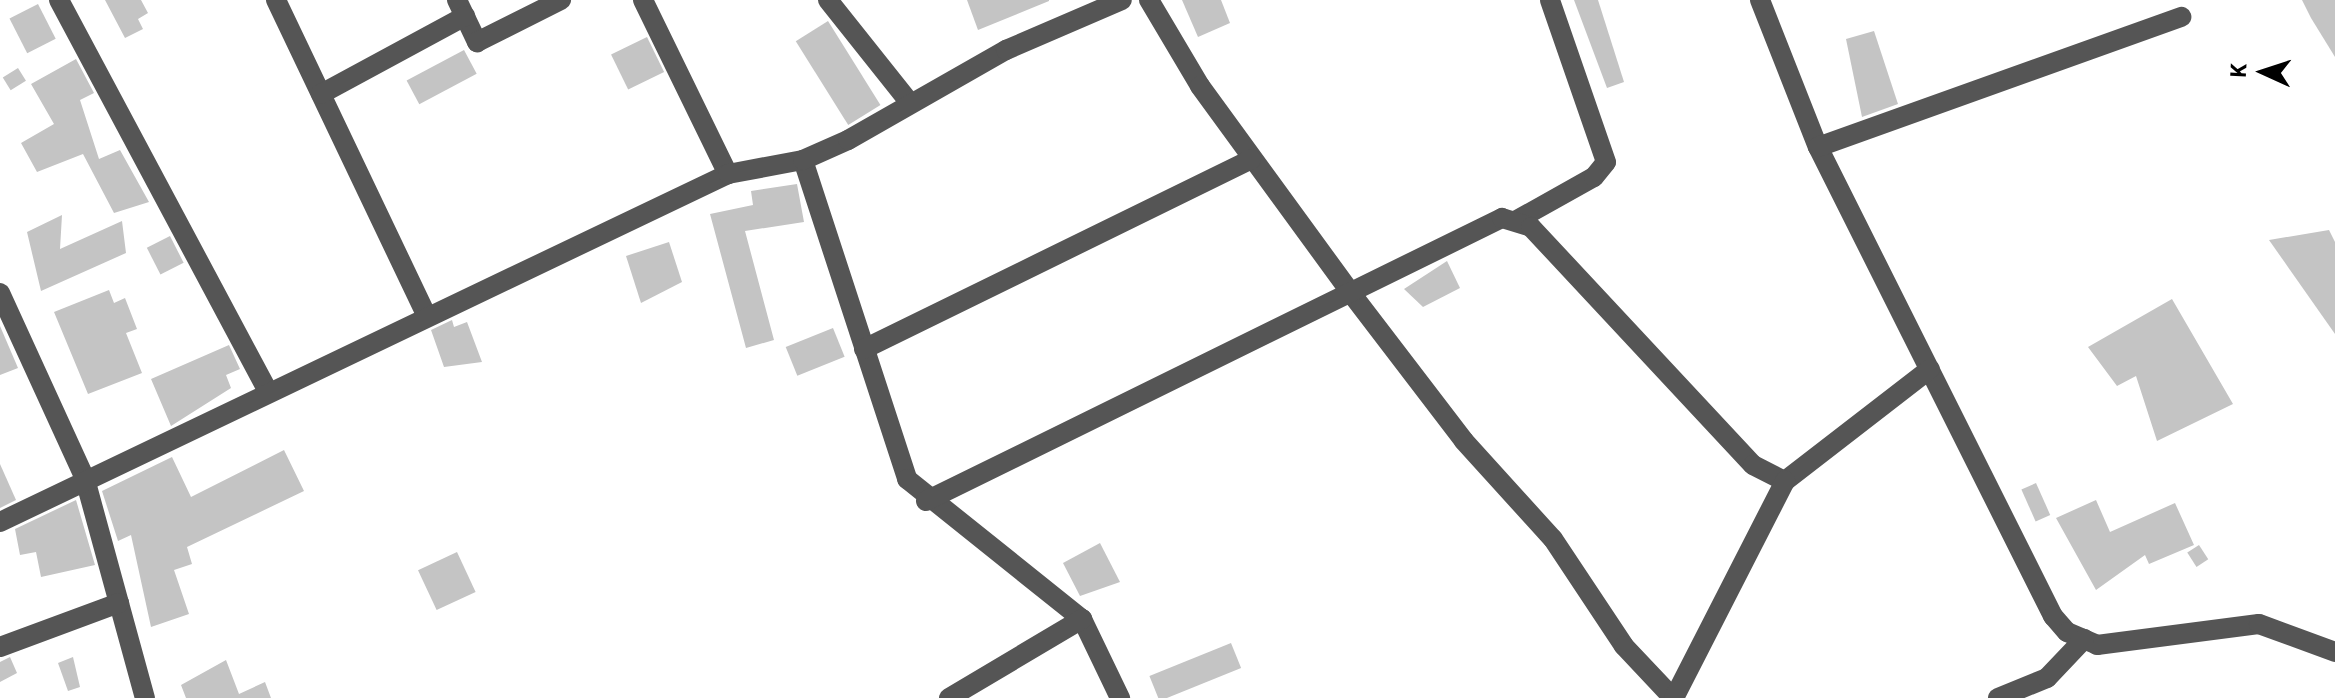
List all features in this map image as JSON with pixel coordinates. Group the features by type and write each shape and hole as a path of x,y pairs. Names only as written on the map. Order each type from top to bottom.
{"street":[{"path":"59,0 268,391"},
{"path":"276,0 426,315"},
{"path":"321,94 461,8 477,42 561,0"},
{"path":"643,0 728,174"},
{"path":"828,0 910,103"},
{"path":"0,522 426,315 728,174 803,160 910,103 1122,0"},
{"path":"1149,0 1251,159 1354,297 1464,441 1553,539 1624,646 1673,698 1785,481 1930,369"},
{"path":"1517,220 1594,177 1606,162 1550,0"},
{"path":"1760,0 1818,147 2053,616 2097,645 2259,624 2335,652"},
{"path":"1818,147 2181,17"},
{"path":"864,349 1251,159"},
{"path":"803,160 907,479 926,501 1082,619 1120,698"},
{"path":"926,501 1354,297 1449,241 1502,218 1517,220 1575,269 1753,465 1785,481"},
{"path":"0,293 85,479 145,698"},
{"path":"0,647 119,603"},
{"path":"949,698 1082,619"},
{"path":"1998,698 2047,678 2084,639"}],"building":[{"path":"105,0 141,0 148,13 138,19 143,29 125,38"},
{"path":"967,0 1049,0 1049,1 978,30"},
{"path":"1182,0 1221,0 1230,23 1198,37"},
{"path":"1574,0 1598,0 1624,82 1607,88"},
{"path":"2302,0 2335,0 2335,57 2311,18"},
{"path":"38,4 56,39 27,53 9,19"},
{"path":"828,21 880,105 848,125 796,41"},
{"path":"1874,31 1898,104 1862,117 1846,39"},
{"path":"647,37 664,72 628,90 611,55"},
{"path":"464,50 477,74 419,104 407,81"},
{"path":"76,59 94,93 80,100 99,159 120,150 149,202 114,213 83,154 37,172 21,143 54,124 31,84"},
{"path":"18,68 26,81 11,90 3,78"},
{"path":"797,184 804,222 745,231 774,340 746,348 710,214 753,205 751,191"},
{"path":"62,215 60,249 122,221 126,253 41,291 27,232"},
{"path":"2329,230 2335,242 2335,334 2269,240"},
{"path":"170,236 184,263 160,275 147,248"},
{"path":"669,242 682,282 641,303 626,256"},
{"path":"1447,261 1460,288 1423,307 1404,289"},
{"path":"109,290 114,303 125,298 137,329 126,333 142,373 88,394 54,312"},
{"path":"2172,299 2233,404 2157,441 2136,376 2117,386 2088,347"},
{"path":"452,320 454,327 467,322 482,362 444,367 431,330"},
{"path":"0,326 18,368 0,375"},
{"path":"833,328 845,357 797,376 786,347"},
{"path":"229,345 240,369 226,375 231,388 171,426 151,379"},
{"path":"284,450 304,491 187,547 192,564 174,570 189,614 151,627 131,535 118,541 102,491 172,457 191,497"},
{"path":"0,464 16,500 0,508"},
{"path":"2036,483 2050,515 2036,521 2021,490"},
{"path":"76,500 95,565 41,577 36,552 20,555 15,529"},
{"path":"2096,500 2110,532 2175,503 2194,545 2149,564 2145,555 2096,590 2056,518"},
{"path":"1100,543 1120,582 1080,596 1063,563"},
{"path":"2199,545 2208,559 2197,567 2187,553"},
{"path":"457,552 476,592 437,610 418,570"},
{"path":"1231,643 1241,668 1167,698 1158,698 1149,676"},
{"path":"10,657 17,673 0,682 0,662"},
{"path":"73,657 80,687 68,691 58,663"},
{"path":"226,660 239,694 265,682 271,698 186,698 181,685"}]}
